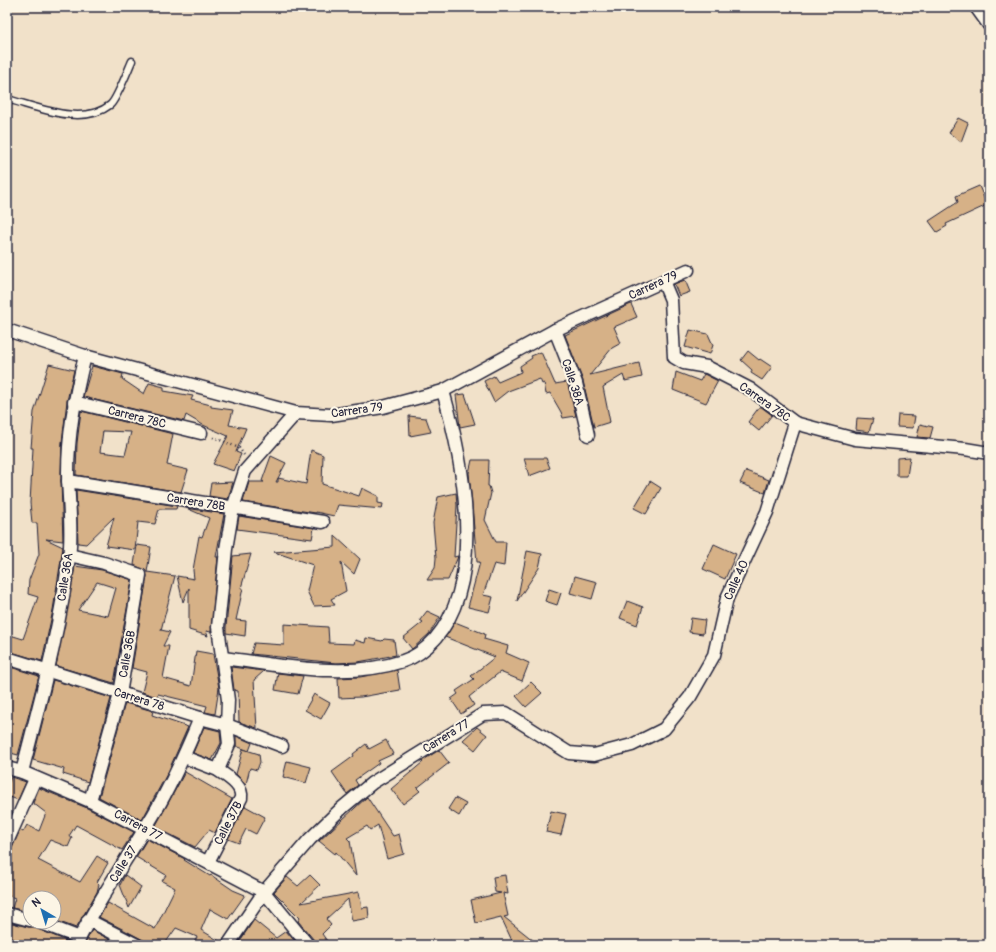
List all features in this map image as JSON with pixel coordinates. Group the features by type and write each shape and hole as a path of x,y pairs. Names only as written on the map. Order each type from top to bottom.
{"street":[{"path":"976,7 989,25"},
{"name":"Carrera 79","path":"7,330 85,356 296,413 331,414 383,407 443,391 555,330 688,270"},
{"name":"Carrera 78C","path":"663,281 671,300 674,357 684,363 706,367 750,389 795,423"},
{"name":"Calle 38A","path":"555,330 576,382 588,435"},
{"name":"Calle 36A","path":"22,772 48,671 69,556 68,481 74,402 85,356"},
{"path":"223,658 308,669 346,670 377,667 404,661 426,650 445,628 458,601 465,569 466,505 453,427 443,391"},
{"name":"Carrera 78C","path":"74,402 201,433"},
{"path":"184,757 218,770 230,744 227,725 228,700 218,627 226,549 233,508 245,471 296,413"},
{"path":"795,423 855,439 965,449 989,453"},
{"name":"Calle 40","path":"664,729 690,698 714,655 727,598 767,512 795,423"},
{"name":"Carrera 78B","path":"68,481 324,522"},
{"name":"Calle 36B","path":"69,556 104,563 140,575 120,694 90,800"},
{"name":"Carrera 78","path":"7,658 120,694 227,725 276,744"},
{"name":"Carrera 77","path":"264,892 310,839 342,808 372,783 483,714 506,713 568,753 594,755 632,744 664,729"},
{"name":"Calle 37","path":"78,941 88,920 145,829 184,757 200,718"},
{"name":"Carrera 77","path":"7,768 22,772 35,779 90,800 264,892 308,945"},
{"name":"Calle 37B","path":"208,862 241,798 242,792 218,770"},
{"path":"7,842 35,779"},
{"path":"228,945 264,892"},
{"path":"7,914 22,918"},
{"path":"88,920 137,945"},
{"path":"55,930 78,941"}],"lane":[{"path":"7,98 74,116 92,114 111,104 132,61"}],"path":[{"path":"201,433 239,448 244,456 245,471"}],"building":[{"path":"958,118 968,123 961,142 949,133"},
{"path":"979,186 987,205 946,224 947,226 937,232 929,221 958,202 956,196"},
{"path":"685,280 690,292 679,296 674,284"},
{"path":"631,304 637,317 614,327 621,343 612,348 590,375 639,363 642,377 625,381 623,375 603,387 610,422 594,427 583,381 565,335"},
{"path":"690,330 708,334 713,345 710,354 685,347"},
{"path":"748,351 759,360 760,359 772,367 762,380 751,373 752,370 741,360"},
{"path":"541,352 555,384 567,382 576,416 563,418 550,393 546,394 544,383 542,384 540,379 508,391 494,402 484,381 494,376 498,382 521,372 520,366 532,358 531,356"},
{"path":"49,364 74,370 67,401 62,442 61,480 63,541 46,539 63,547 53,610 42,661 7,651 7,634 23,639 38,597 28,594 29,580 39,554 37,523 32,523 30,503 33,448 31,448 34,412"},
{"path":"92,366 123,374 122,379 144,394 149,383 164,387 164,391 193,396 191,400 211,405 211,407 233,410 229,425 246,428 236,452 241,454 234,471 213,464 228,436 203,425 186,415 184,421 83,397"},
{"path":"676,372 700,381 704,374 718,381 706,403 673,390"},
{"path":"465,394 475,424 460,427 456,395"},
{"path":"760,406 772,415 759,431 748,422"},
{"path":"81,411 173,434 167,465 188,470 181,492 76,475 77,443","holes":["103,431 131,432 125,455 100,452"]},
{"path":"898,415 915,416 913,428 897,427"},
{"path":"409,416 426,418 431,432 410,436"},
{"path":"857,418 873,419 869,432 856,430"},
{"path":"920,424 933,427 930,438 917,437"},
{"path":"311,450 323,455 322,484 359,496 362,488 378,496 378,503 383,504 382,509 338,505 334,516 316,512 243,502 249,482 264,482 262,481 271,456 286,463 278,478 306,484"},
{"path":"910,457 907,476 897,476 897,458"},
{"path":"524,458 546,458 550,468 529,476"},
{"path":"472,460 489,460 488,486 491,493 485,520 496,542 506,542 504,566 494,564 483,595 493,597 489,612 468,607 480,562 477,562 469,473"},
{"path":"746,471 769,480 765,493 740,483"},
{"path":"650,481 661,488 646,514 634,508"},
{"path":"233,482 228,499 209,496 211,483"},
{"path":"76,490 177,506 176,509 159,509 155,524 138,522 135,550 106,546 114,517 86,544 78,543"},
{"path":"456,493 457,505 454,557 458,556 457,559 448,580 427,580 435,568 436,558 433,523 438,497"},
{"path":"186,508 224,514 216,557 218,557 211,632 206,631 208,636 189,630 189,588 183,602 177,576 194,579 193,570 199,536 202,537 209,518"},
{"path":"239,516 314,528 312,539 237,529"},
{"path":"335,536 360,559 354,574 341,562 346,591 331,599 335,605 314,606 307,591 313,565 274,552 335,547"},
{"path":"714,544 736,554 725,579 703,569"},
{"path":"137,545 151,547 147,572 175,576 161,630 170,632 163,646 169,646 163,678 191,686 196,651 213,654 219,688 215,714 205,712 207,706 158,694 157,697 142,692 147,672 132,668 147,576 145,570 134,565"},
{"path":"527,551 542,554 539,568 517,601"},
{"path":"251,554 241,588 243,588 236,620 246,621 245,636 226,633 233,556"},
{"path":"75,566 102,570 132,580 114,683 56,666","holes":["97,582 116,588 108,616 78,610"]},
{"path":"575,576 597,582 592,599 570,593"},
{"path":"549,589 561,593 557,605 545,601"},
{"path":"627,601 643,607 637,625 620,618"},
{"path":"427,611 440,617 429,634 412,649 403,638 423,622 420,620"},
{"path":"691,618 705,620 703,634 689,632"},
{"path":"455,622 485,634 484,639 508,646 506,653 529,663 522,681 500,672 469,697 474,705 461,714 451,699 458,694 456,691 474,679 471,676 495,657 445,637"},
{"path":"284,624 328,627 329,643 354,644 355,640 365,643 366,638 382,641 384,639 394,640 396,655 358,662 336,663 251,654 254,643 284,645"},
{"path":"7,666 39,676 18,755 7,752"},
{"path":"231,667 264,671 254,680 257,728 239,722 238,691 234,690"},
{"path":"397,670 400,690 361,697 339,698 338,678 360,677"},
{"path":"278,673 303,676 298,694 275,690"},
{"path":"53,680 111,698 88,782 63,774 64,769 33,760"},
{"path":"531,682 542,693 526,707 516,696"},
{"path":"314,694 330,703 321,719 305,710"},
{"path":"125,703 153,711 152,715 188,727 168,772 142,820 99,797"},
{"path":"204,727 220,731 221,743 212,760 193,753"},
{"path":"477,727 487,735 475,750 463,740"},
{"path":"236,736 252,743 249,751 236,746"},
{"path":"386,740 393,754 378,761 379,763 355,780 358,785 347,794 332,772 354,756 353,754 366,744 369,749"},
{"path":"243,749 259,754 260,762 257,770 250,768 246,784 236,774"},
{"path":"439,750 449,763 417,788 420,791 403,804 391,789 423,762 422,761"},
{"path":"287,761 311,767 306,783 283,777"},
{"path":"185,772 232,799 215,833 209,830 195,847 155,827"},
{"path":"11,777 26,782 18,800 7,796 7,787"},
{"path":"39,788 87,808 134,832 122,850 76,825 69,836 72,838 68,847 50,840 38,860 80,882 97,856 108,863 97,882 99,884 97,892 76,928 62,923 62,890 22,890 22,910 12,908 15,898 7,895 7,849 12,848 20,830 23,832 27,825 39,831 46,813 33,803"},
{"path":"367,797 393,836 399,834 404,854 387,859 378,825 370,830 367,826 347,838 350,841 356,876 336,852 335,854 319,841"},
{"path":"455,798 466,804 459,816 448,809"},
{"path":"245,806 265,817 256,834 246,829 239,843 228,839"},
{"path":"551,811 566,814 561,835 546,832"},
{"path":"147,839 185,859 184,860 210,876 211,875 233,890 245,895 228,919 210,909 201,930 221,942 221,945 193,945 197,937 176,928 164,945 153,945 99,917 108,903 155,929 175,888 162,881 166,875 136,857"},
{"path":"125,875 141,887 129,908 120,885"},
{"path":"310,875 320,885 301,903 359,892 362,908 368,907 369,918 352,921 348,899 326,919 331,925 322,934 330,945 315,945 314,940 298,921 300,918 274,892 287,877 298,886"},
{"path":"505,875 508,894 503,893 508,916 504,917 539,945 514,945 501,917 476,923 471,900 501,893 495,892 493,877"},
{"path":"254,920 276,938 286,931 298,945 237,945"},
{"path":"8,922 22,926 22,930 40,930 69,942 69,945 20,945 21,942 7,937"},
{"path":"92,930 116,943 113,945 84,945"}]}
